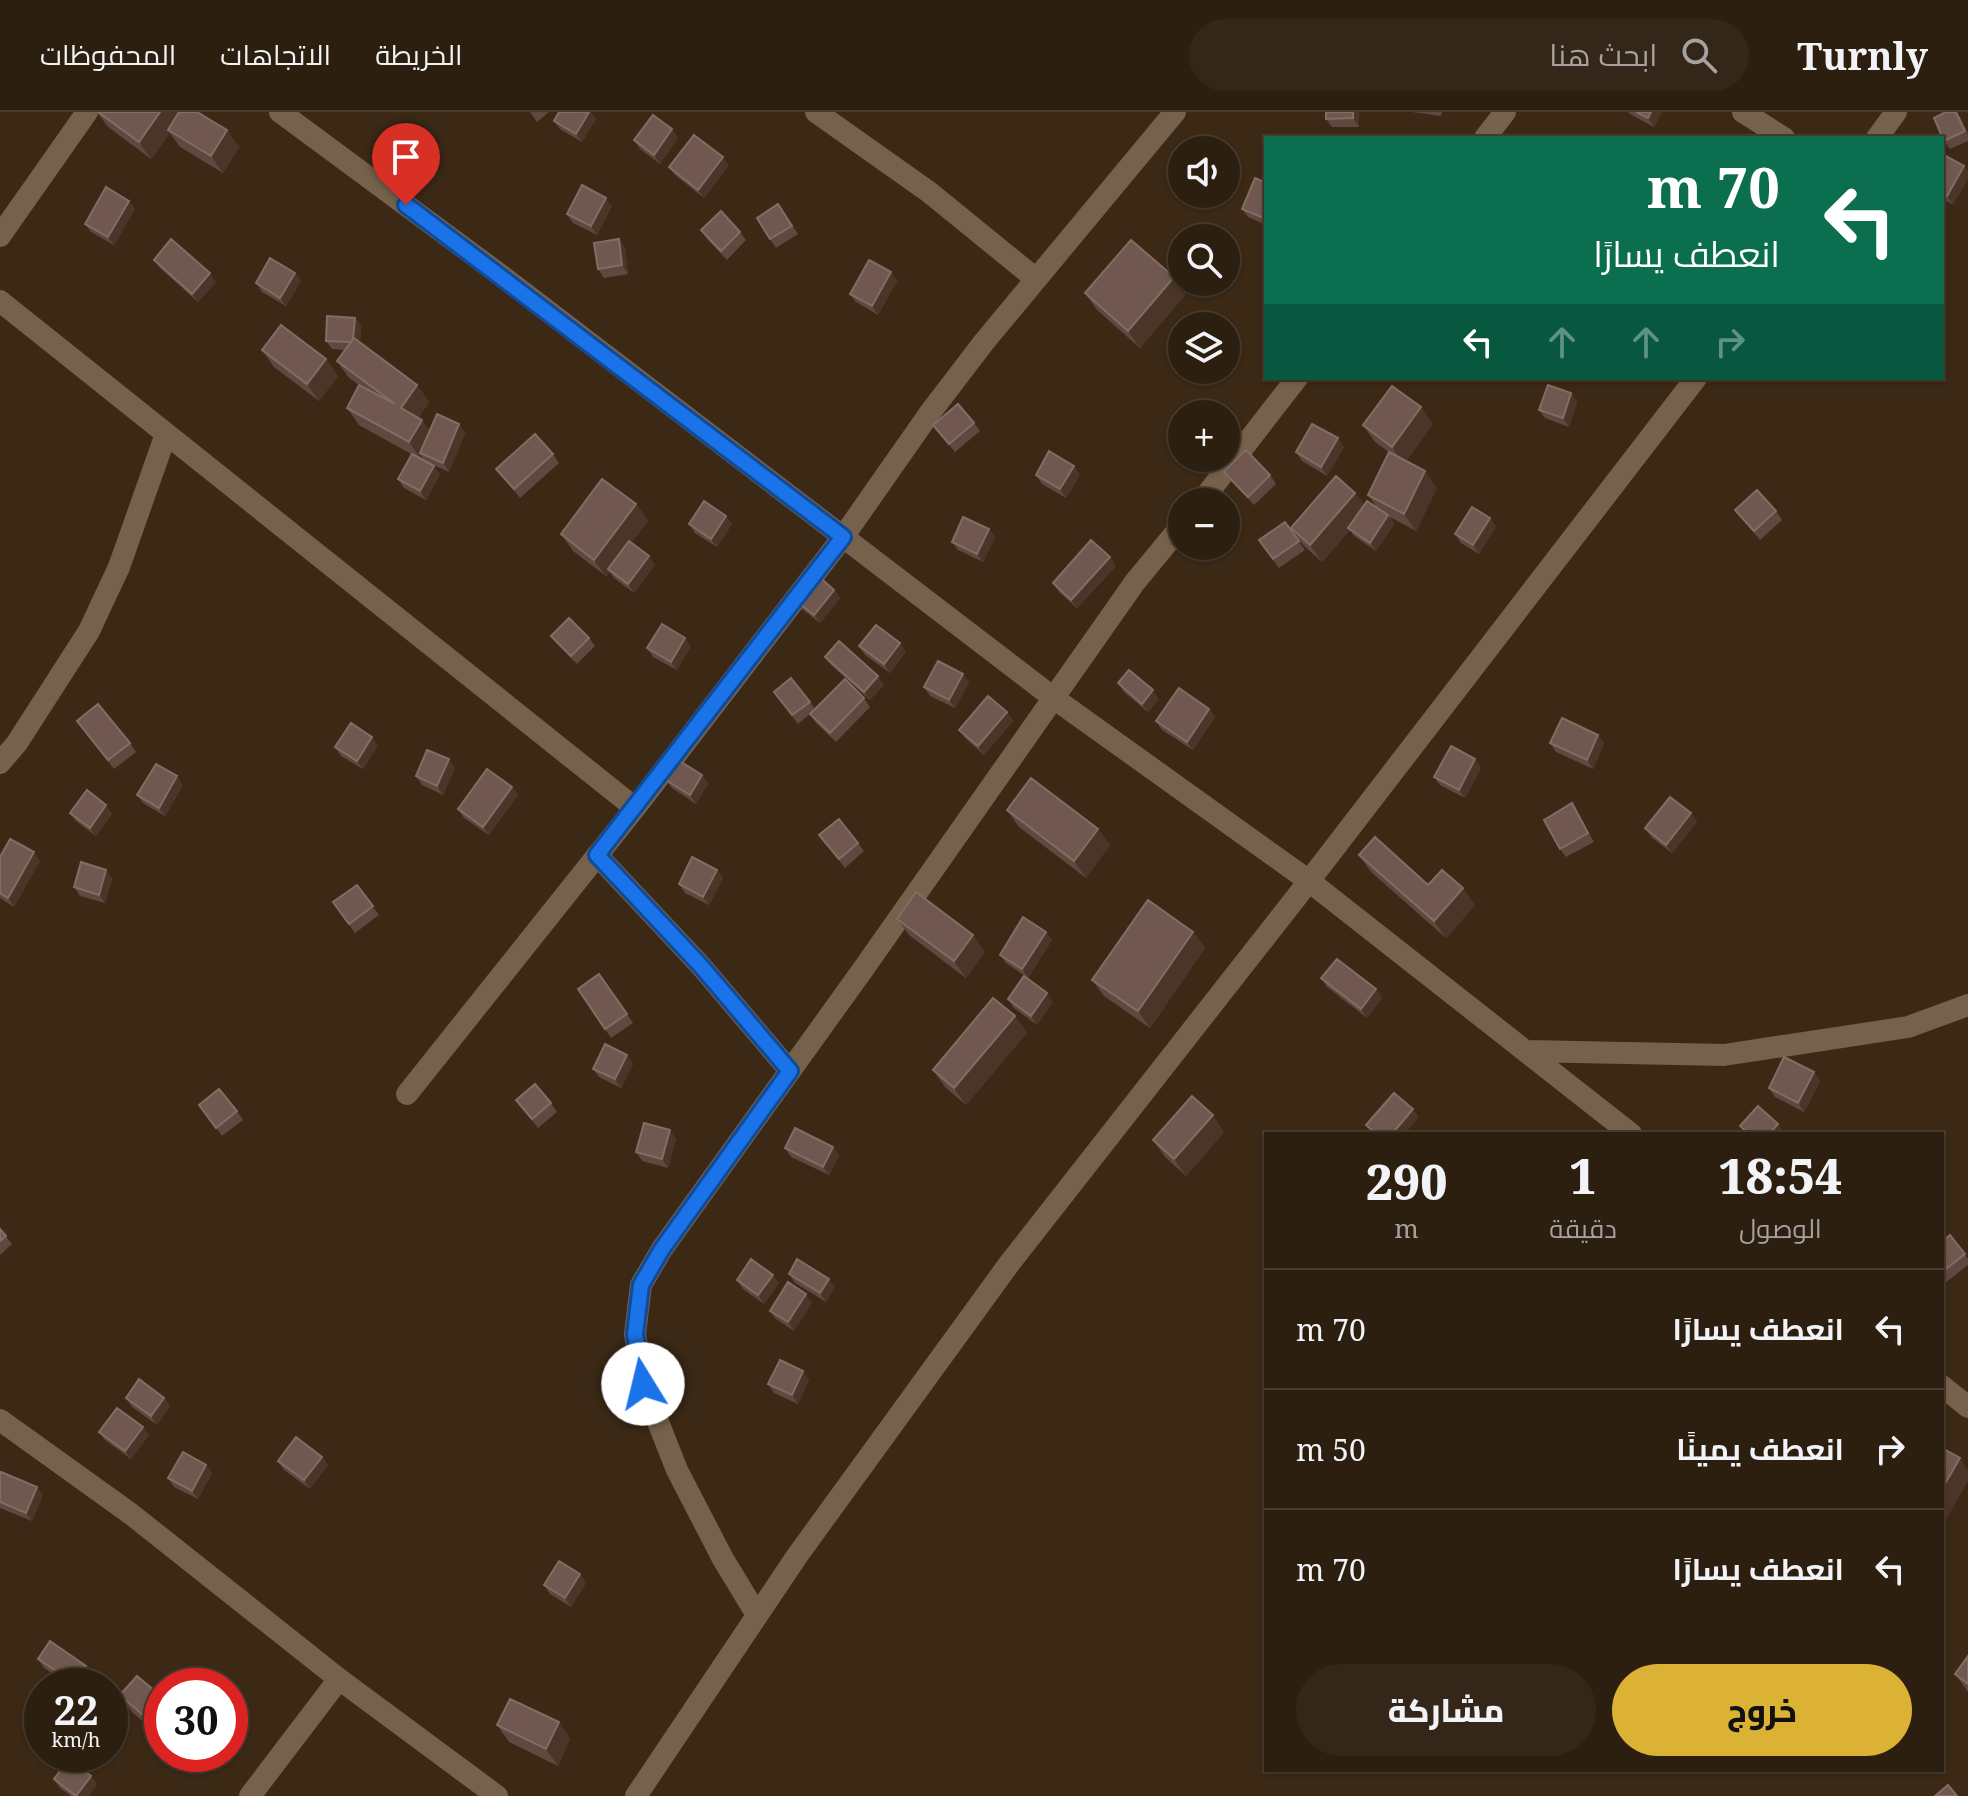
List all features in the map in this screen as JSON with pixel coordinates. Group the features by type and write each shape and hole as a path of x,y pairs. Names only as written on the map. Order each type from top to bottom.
{"street":[{"path":"0,236 87,112"},
{"path":"280,112 506,279 1055,699 1309,881 1628,1132"},
{"path":"816,112 929,192 1036,279"},
{"path":"407,1094 635,808 843,537 929,414 1175,112"},
{"path":"1487,136 1505,112"},
{"path":"1743,112 1781,136"},
{"path":"1878,136 1896,112"},
{"path":"0,301 635,808"},
{"path":"1212,488 1295,380"},
{"path":"636,1796 797,1556 1009,1264 1694,380"},
{"path":"0,763 17,743 89,631 119,567 166,434"},
{"path":"757,1615 723,1559 677,1470 643,1384 635,1334 641,1285 662,1249 1055,699 1135,582 1168,542"},
{"path":"597,855 701,966 790,1071"},
{"path":"1527,1051 1724,1055 1908,1027 1968,1005"},
{"path":"1944,1388 1968,1407"},
{"path":"0,1420 131,1514 339,1679 497,1796"},
{"path":"250,1796 339,1679"}],"building":[{"path":"98,112 160,112 139,142"},
{"path":"179,112 197,112 227,130 211,156 168,130"},
{"path":"559,112 589,112 576,134 554,121"},
{"path":"1326,112 1353,112 1353,118 1326,119"},
{"path":"1636,112 1651,112 1648,118"},
{"path":"1946,112 1956,112 1965,131 1944,141 1934,118"},
{"path":"653,115 672,129 654,155 634,140"},
{"path":"694,135 723,157 698,190 669,167"},
{"path":"1946,156 1964,166 1947,196 1944,194"},
{"path":"1255,178 1264,182 1264,218 1242,209"},
{"path":"582,185 606,198 591,226 567,214"},
{"path":"106,187 129,201 108,237 85,224"},
{"path":"778,204 792,226 770,239 757,218"},
{"path":"721,211 740,232 721,251 701,230"},
{"path":"171,239 210,273 192,294 154,260"},
{"path":"619,239 622,265 598,269 594,243"},
{"path":"1131,240 1168,272 1168,284 1128,331 1085,293"},
{"path":"270,258 295,273 280,298 256,283"},
{"path":"869,260 891,272 872,306 850,294"},
{"path":"327,316 355,318 351,342 326,341"},
{"path":"281,325 326,359 307,384 262,350"},
{"path":"354,338 417,385 401,408 422,420 409,442 347,408 359,385 395,404 337,361"},
{"path":"1548,385 1571,393 1563,418 1539,410"},
{"path":"1392,386 1421,407 1392,447 1363,425"},
{"path":"958,404 974,423 949,444 933,425"},
{"path":"437,414 459,424 443,463 420,453"},
{"path":"1312,424 1338,438 1321,467 1296,452"},
{"path":"535,434 553,454 514,489 496,469"},
{"path":"1246,450 1270,475 1248,497 1224,472 1240,472 1240,456"},
{"path":"1049,451 1074,466 1060,489 1036,475"},
{"path":"1389,452 1425,471 1404,514 1368,495"},
{"path":"412,454 434,466 420,491 398,479"},
{"path":"1336,476 1355,493 1310,545 1291,528"},
{"path":"602,479 636,504 594,560 561,534"},
{"path":"1757,490 1776,511 1754,531 1735,510"},
{"path":"704,501 726,516 711,539 689,524"},
{"path":"1367,501 1388,515 1370,543 1348,528"},
{"path":"1472,507 1490,518 1473,545 1455,534"},
{"path":"963,517 989,529 977,554 952,542"},
{"path":"1285,522 1299,541 1273,559 1259,540"},
{"path":"1091,540 1110,557 1071,600 1053,583"},
{"path":"629,541 649,556 628,584 608,569"},
{"path":"813,571 834,590 814,615 791,597"},
{"path":"569,618 589,638 571,656 551,636"},
{"path":"662,624 685,638 671,662 647,648"},
{"path":"876,625 900,643 884,664 859,646"},
{"path":"839,641 878,676 864,692 825,657"},
{"path":"938,661 963,674 949,700 924,687"},
{"path":"1129,670 1153,690 1142,704 1118,683"},
{"path":"791,678 810,702 792,715 774,692"},
{"path":"845,679 864,698 830,733 810,714"},
{"path":"1179,688 1209,709 1187,742 1156,721"},
{"path":"988,696 1007,712 978,746 959,730"},
{"path":"98,704 130,743 108,760 77,721"},
{"path":"1562,718 1598,735 1587,760 1550,743"},
{"path":"351,723 372,737 357,761 335,747"},
{"path":"1451,746 1475,759 1459,790 1434,777"},
{"path":"427,750 449,759 437,786 416,776"},
{"path":"678,760 702,775 690,795 666,780"},
{"path":"156,764 177,776 159,808 137,795"},
{"path":"487,769 512,787 483,827 458,809"},
{"path":"1031,778 1098,829 1074,861 1007,810"},
{"path":"87,790 106,805 90,828 70,813"},
{"path":"1670,797 1691,813 1666,845 1645,828"},
{"path":"1572,803 1588,833 1560,849 1544,820"},
{"path":"839,819 858,843 839,859 819,835"},
{"path":"1375,837 1428,885 1442,870 1463,888 1434,921 1359,855"},
{"path":"10,839 34,852 8,898 0,893 0,857"},
{"path":"692,857 717,870 703,897 679,884"},
{"path":"81,862 106,870 99,895 74,887"},
{"path":"357,885 373,906 349,924 333,902"},
{"path":"916,892 973,935 954,961 897,919"},
{"path":"1148,900 1193,932 1138,1011 1092,980"},
{"path":"1023,917 1046,932 1022,969 1000,955"},
{"path":"1337,959 1376,989 1361,1009 1321,978"},
{"path":"599,974 627,1014 605,1029 578,989"},
{"path":"1024,976 1047,993 1031,1016 1008,999"},
{"path":"993,998 1015,1016 954,1088 933,1070"},
{"path":"605,1044 627,1055 615,1079 593,1069"},
{"path":"1784,1057 1814,1072 1798,1103 1769,1088"},
{"path":"535,1084 551,1103 532,1119 516,1100"},
{"path":"219,1089 237,1111 216,1128 199,1105"},
{"path":"1394,1093 1413,1109 1394,1132 1374,1132 1366,1125"},
{"path":"1192,1096 1213,1115 1174,1159 1153,1140"},
{"path":"1758,1106 1778,1124 1771,1132 1747,1132 1740,1126"},
{"path":"644,1123 670,1130 662,1159 636,1152"},
{"path":"795,1128 833,1147 823,1167 785,1148"},
{"path":"1950,1235 1965,1254 1944,1270 1944,1240"},
{"path":"751,1259 773,1275 758,1295 737,1280"},
{"path":"797,1259 829,1279 820,1293 789,1274"},
{"path":"788,1282 806,1294 788,1322 770,1311"},
{"path":"780,1360 803,1371 792,1395 768,1384"},
{"path":"139,1379 164,1398 151,1416 126,1398"},
{"path":"117,1408 143,1427 125,1451 99,1432"},
{"path":"296,1437 322,1457 304,1480 278,1461"},
{"path":"1944,1449 1960,1458 1944,1486"},
{"path":"183,1452 206,1465 192,1491 168,1478"},
{"path":"1,1472 37,1487 26,1513 0,1502"},
{"path":"559,1561 580,1574 565,1598 544,1585"},
{"path":"50,1641 86,1666 52,1668 38,1659"},
{"path":"1968,1656 1968,1684 1955,1674"},
{"path":"137,1676 144,1682 144,1716 128,1702 128,1686"},
{"path":"510,1699 559,1722 546,1749 497,1725"},
{"path":"59,1772 86,1772 91,1776 76,1796 54,1779"},
{"path":"1948,1785 1957,1796 1935,1796"}],"route":[{"path":"406,205 843,537 597,855 701,966 790,1071 662,1249 641,1285 635,1334 643,1384"}]}
